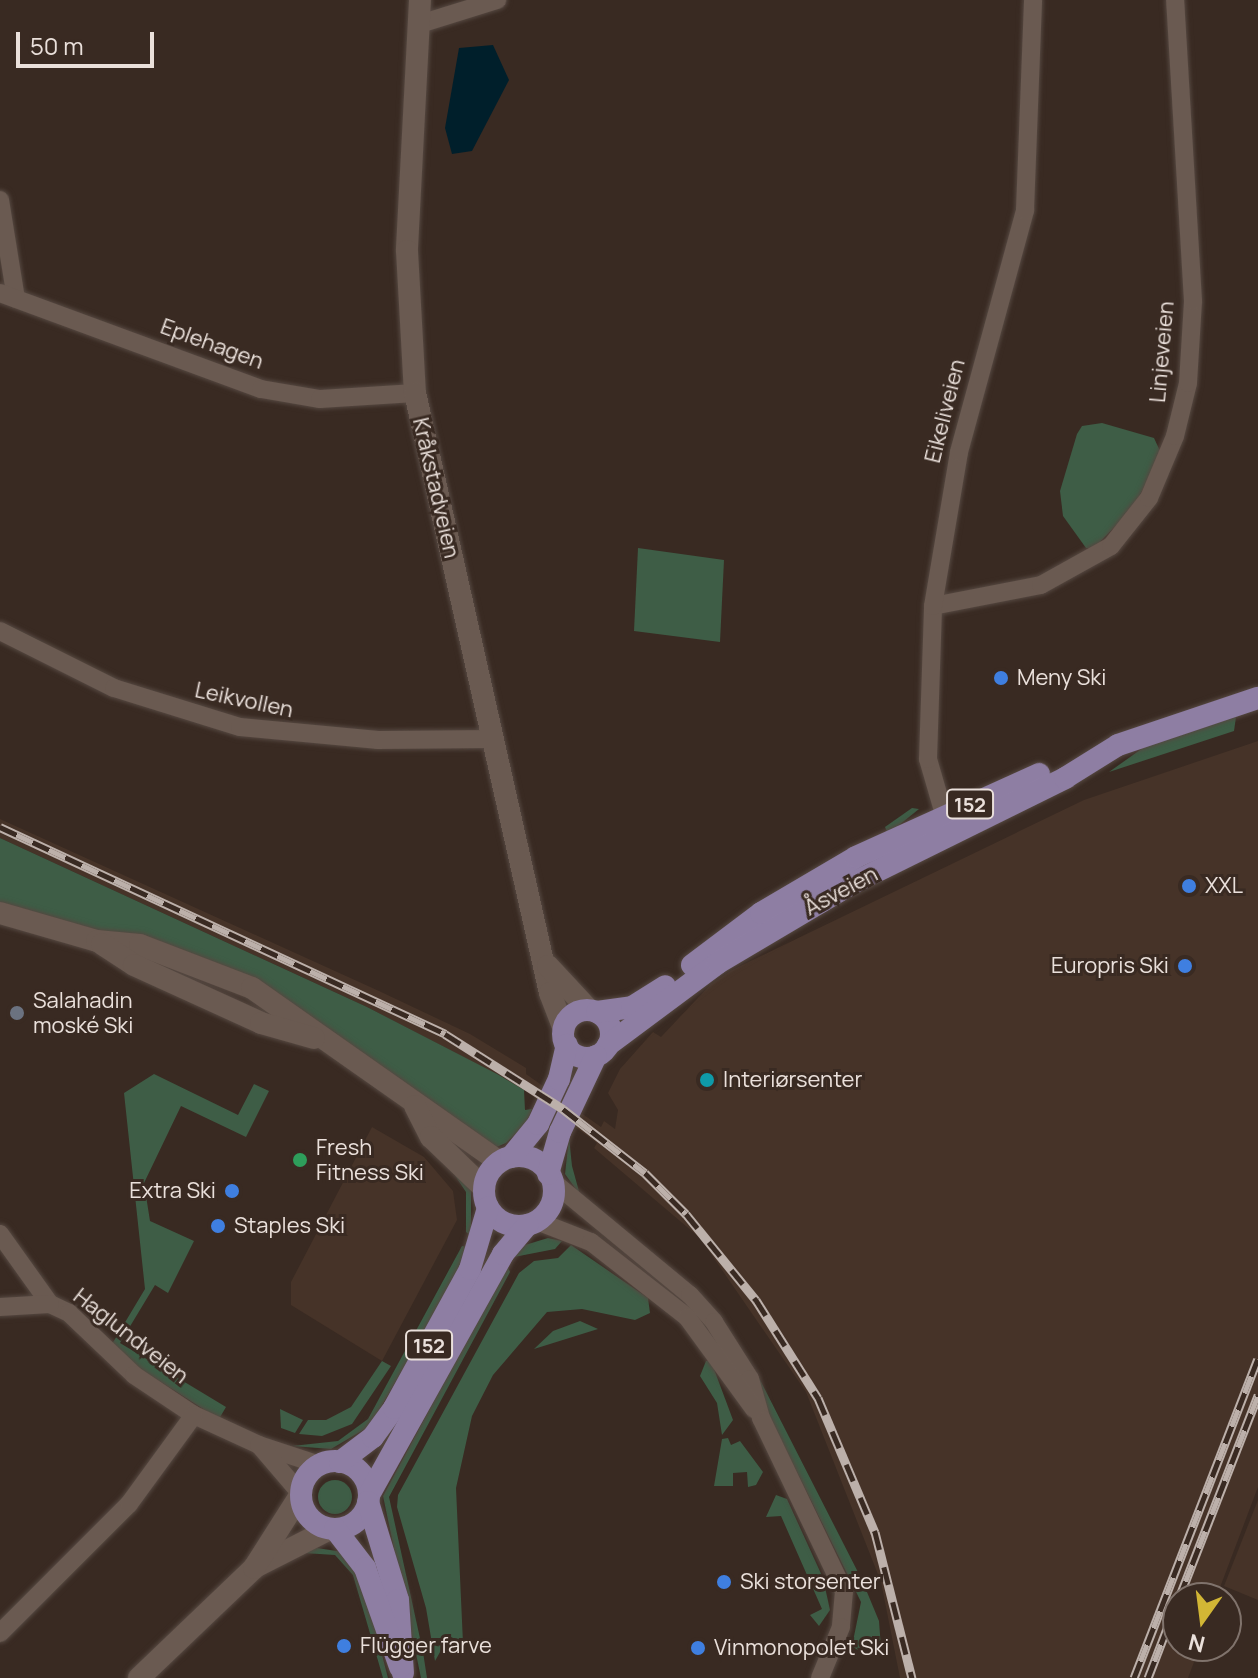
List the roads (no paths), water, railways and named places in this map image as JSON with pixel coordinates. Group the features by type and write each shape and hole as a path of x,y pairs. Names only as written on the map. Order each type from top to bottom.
{"main road":[{"name":"Kråkstadveien","path":"420,0 407,251 415,393 548,966 554,1009 565,1037"},
{"name":"Åsveien","path":"602,1051 762,934 947,825 1059,765 1087,760 1177,723 1258,698"},
{"name":"Åsveien","path":"593,1011 616,1011 649,998 761,913 875,847 947,825"},
{"path":"0,913 97,941 134,965 261,1023 321,1039 415,1106 506,1160 532,1159 550,1178"},
{"name":"Kråkstadveien","path":"548,966 593,1011"},
{"name":"152","path":"330,1463 373,1437 394,1408 470,1269 486,1198 506,1160 538,1124 559,1079 571,1017 593,1011"},
{"path":"565,1037 582,1057 602,1051 611,1030 593,1011"},
{"name":"152","path":"368,1498 503,1254 549,1207 550,1178 560,1132 602,1051"},
{"path":"415,1106 431,1137 505,1223 532,1223"},
{"path":"139,1678 254,1568 301,1494 307,1477 330,1463 357,1470 368,1498 404,1630 403,1676"},
{"path":"301,1494 309,1517 332,1529 365,1568 403,1676"},
{"path":"254,1568 360,1518 368,1498"}],"street":[{"path":"420,24 497,0"},
{"name":"Eikeliveien","path":"947,825 927,745 933,606 959,452 1025,210 1033,0"},
{"name":"Linjeveien","path":"933,606 1041,585 1102,552 1149,498 1175,436 1188,383 1193,301 1175,0"},
{"path":"0,200 8,296"},
{"name":"Eplehagen","path":"8,296 261,389 320,399 415,393"},
{"name":"Leikvollen","path":"0,631 114,688 240,727 363,740 494,739"},
{"path":"550,1178 668,1275 714,1322 750,1379 761,1418 844,1591 841,1627 820,1678"},
{"path":"532,1223 591,1242 687,1317 761,1418"},
{"name":"Haglundveien","path":"0,1234 50,1304 69,1313 134,1375 194,1415 259,1445 330,1463"},
{"path":"0,1307 50,1304"},
{"path":"0,1633 129,1504 194,1415"},
{"name":"Haglundveien","path":"259,1445 301,1494"}],"water":[{"path":"493,45 509,80 472,151 452,154 445,128 459,48"}],"railway":[{"path":"0,827 445,1034 563,1109 645,1173 686,1214 756,1300 818,1398 875,1532 912,1678"},
{"path":"1134,1678 1258,1359"},
{"path":"1185,1582 1258,1395"},
{"path":"1148,1678 1162,1642"}],"place":[{"name":"Meny Ski","path":"1001,678"},
{"name":"XXL","path":"1189,886"},
{"name":"Europris Ski","path":"1185,966"},
{"name":"Salahadin moské Ski","path":"17,1013"},
{"name":"Interiørsenter","path":"707,1080"},
{"name":"Fresh Fitness Ski","path":"300,1160"},
{"name":"Extra Ski","path":"232,1191"},
{"name":"Staples Ski","path":"218,1226"},
{"name":"Ski storsenter","path":"724,1582"},
{"name":"Flügger farve","path":"344,1646"},
{"name":"Vinmonopolet Ski","path":"698,1648"}]}
